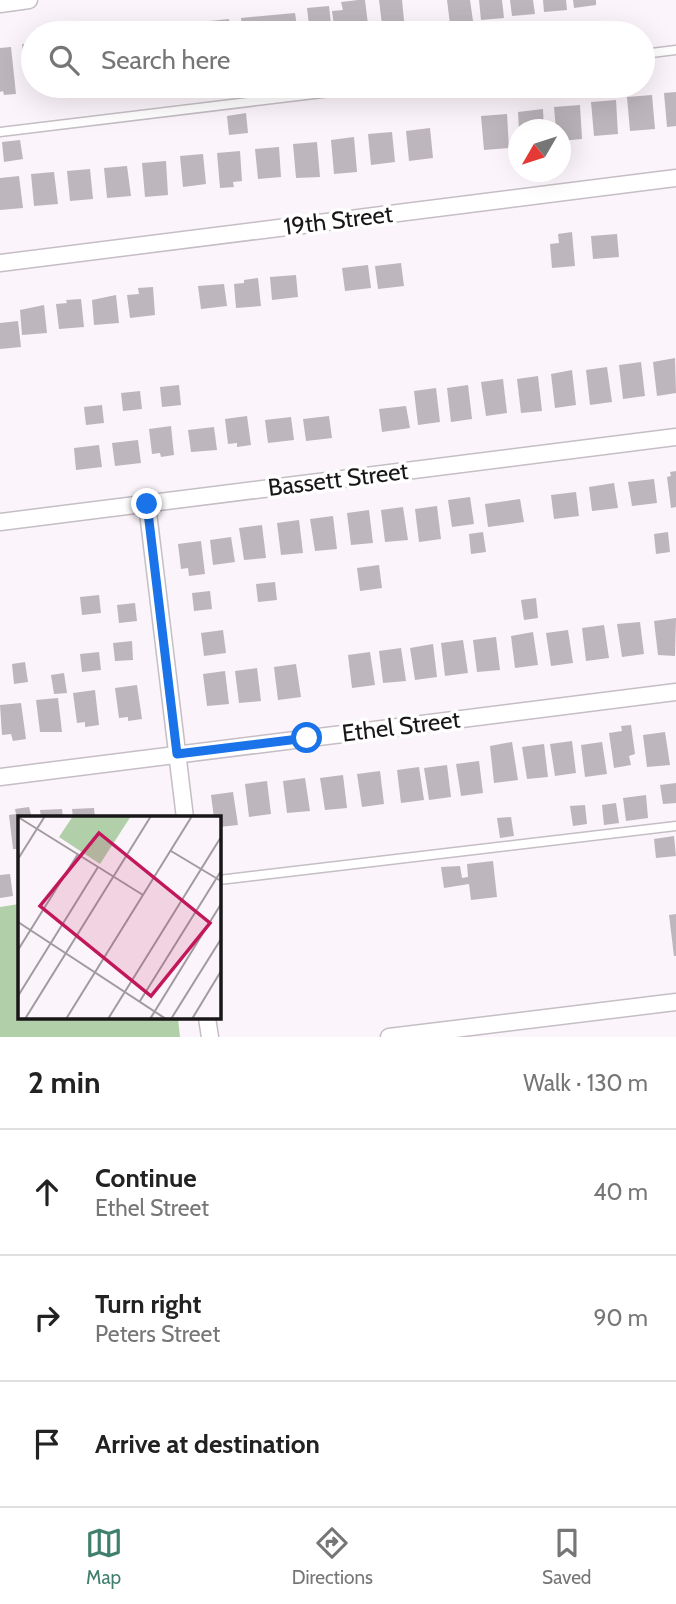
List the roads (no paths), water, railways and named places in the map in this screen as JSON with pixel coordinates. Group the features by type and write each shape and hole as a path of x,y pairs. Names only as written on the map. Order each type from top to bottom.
{"street":[{"path":"0,4 29,0"},
{"name":"19th Street","path":"0,263 676,178"},
{"name":"Bassett Street","path":"0,522 676,437"},
{"path":"147,504 185,816"},
{"name":"Ethel Street","path":"0,777 676,692"},
{"path":"389,1037 676,1002"}],"lane":[{"path":"655,53 676,50"},
{"path":"0,132 282,98"},
{"path":"220,880 676,825"}]}
